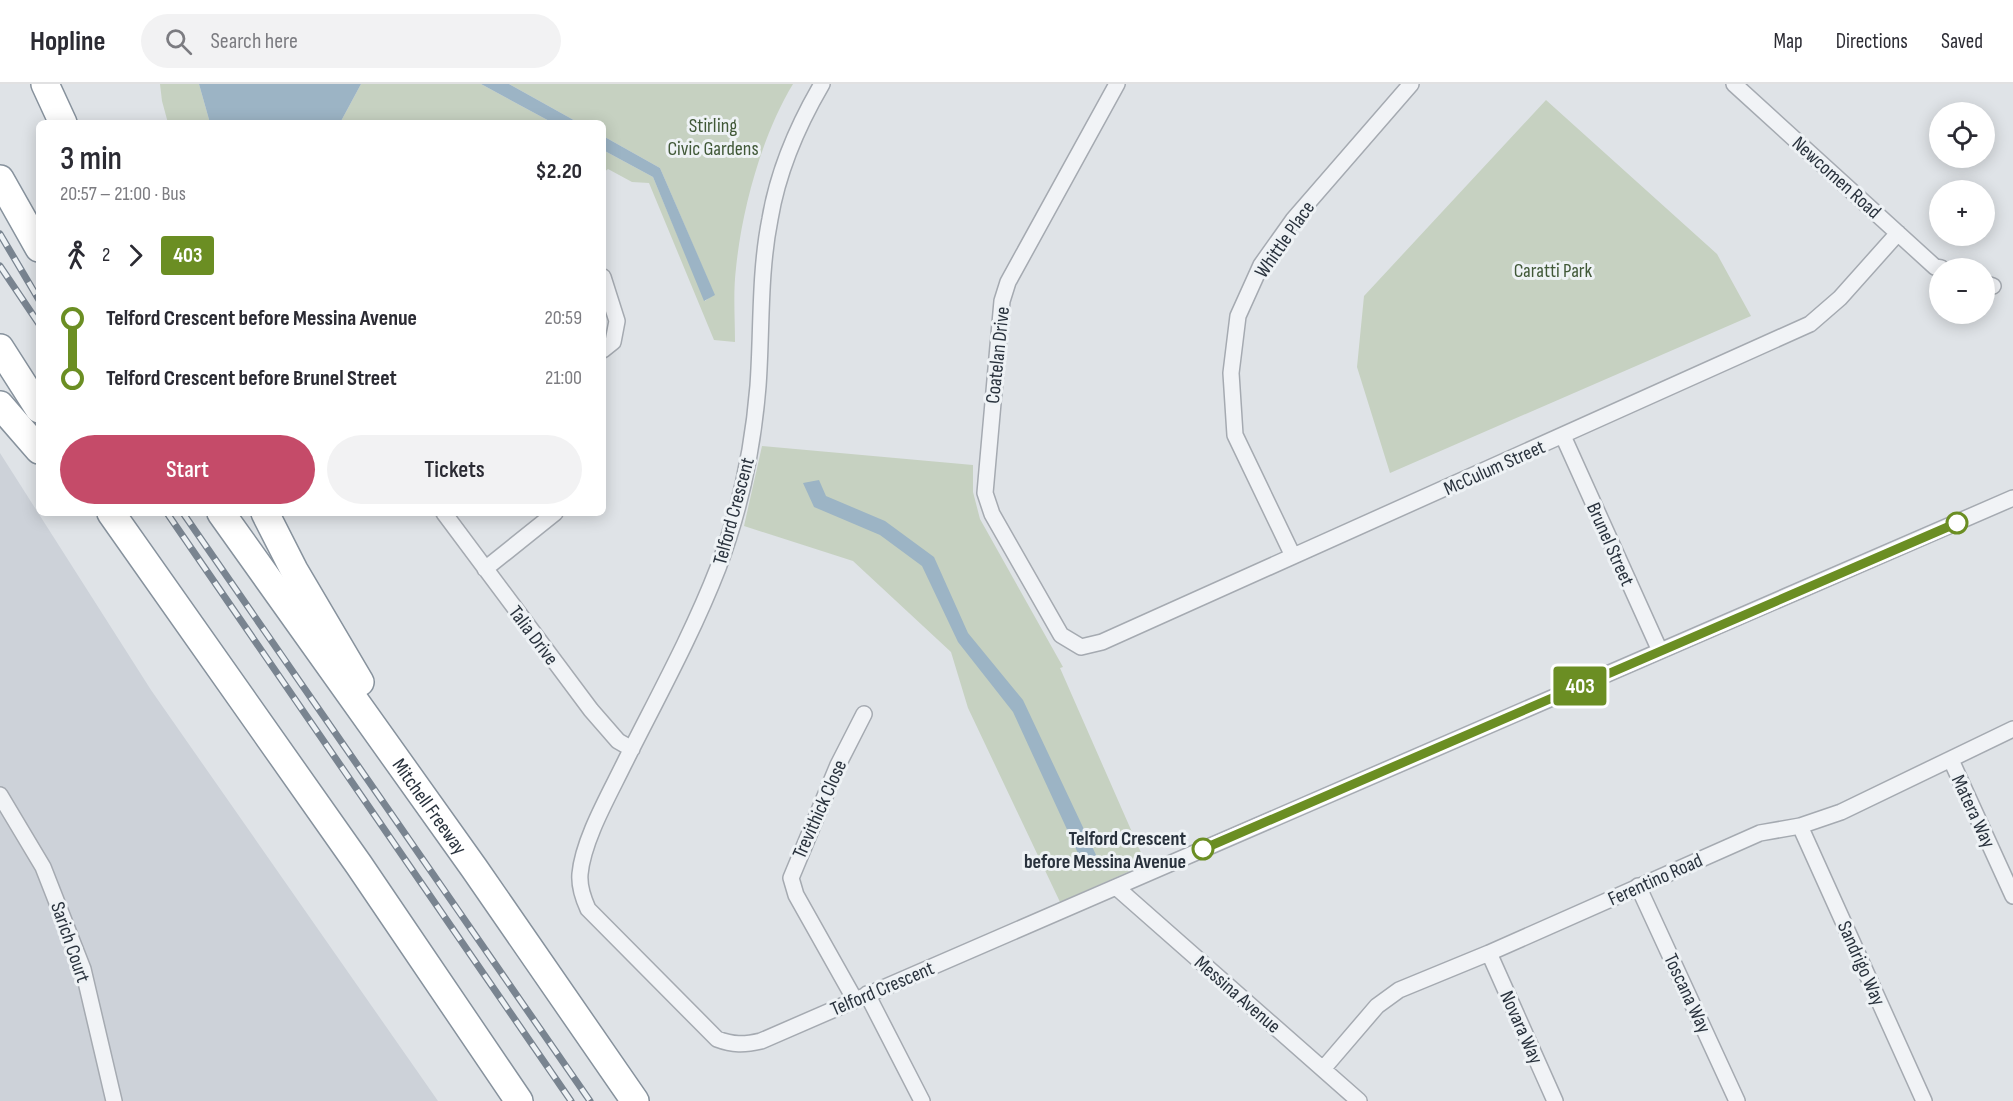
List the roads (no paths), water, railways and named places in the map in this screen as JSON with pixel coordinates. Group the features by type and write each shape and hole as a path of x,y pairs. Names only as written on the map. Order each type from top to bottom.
{"highway":[{"path":"45,84 62,120"},
{"path":"0,179 36,243"},
{"path":"0,348 36,404"},
{"path":"0,405 36,447"},
{"path":"100,516 151,569"},
{"path":"113,516 359,865 519,1101"},
{"name":"Mitchell Freeway","path":"222,516 635,1101"},
{"path":"266,516 294,570 450,836"}],"street":[{"name":"Telford Crescent","path":"822,84 807,110 785,161 770,217 765,250 754,422 734,523 718,568 688,635 605,803 584,853 580,875 582,894 588,909 717,1039 730,1044 745,1045 761,1041 2013,498"},
{"name":"Coatelan Drive","path":"1061,635 992,514 985,493 999,324 1002,301 1008,282 1117,84"},
{"name":"Whittle Place","path":"1293,556 1235,435 1231,373 1238,316 1261,265 1293,220 1411,84"},
{"name":"Newcomen Road","path":"1734,84 1929,261"},
{"name":"McCulum Street","path":"1061,635 1081,646 1101,642 1810,324 1840,298 1898,233"},
{"path":"606,287 616,321 613,342 606,348"},
{"name":"Brunel Street","path":"1563,436 1660,651"},
{"name":"Talia Drive","path":"446,516 591,710 618,741 632,749"},
{"path":"485,569 551,516"},
{"name":"Trevithick Close","path":"861,997 795,894 791,878 838,765 864,714"},
{"name":"Ferentino Road","path":"1323,1069 1377,1006 1400,990 1490,953 1760,833 1800,826 1841,812 2013,729"},
{"name":"Matera Way","path":"1951,760 2013,896"},
{"name":"Sarich Court","path":"0,795 43,867 83,969 114,1101"},
{"name":"Sandrigo Way","path":"1800,826 1924,1101"},
{"name":"Toscana Way","path":"1638,886 1737,1101"},
{"name":"Messina Avenue","path":"1116,887 1359,1101"},
{"name":"Novara Way","path":"1490,953 1556,1101"},
{"path":"861,997 922,1101"}],"water":[{"path":"199,84 361,84 342,120 209,120"},
{"path":"481,84 509,84 574,120 547,120"},
{"path":"606,138 660,168 715,295 704,301 653,177 606,152"},
{"path":"819,480 826,496 885,521 934,557 968,633 1023,700 1097,857 1082,862 1013,712 958,642 922,566 880,535 814,507 803,483"}],"railway":[{"path":"0,234 36,295"},
{"path":"0,266 36,320"},
{"path":"169,516 571,1101"},
{"path":"185,516 590,1101"}],"place":[{"name":"Telford Crescent before Messina Avenue","path":"1203,849"}],"park label":[{"name":"Stirling Civic Gardens","path":"713,136"},
{"name":"Caratti Park","path":"1553,270"}]}
